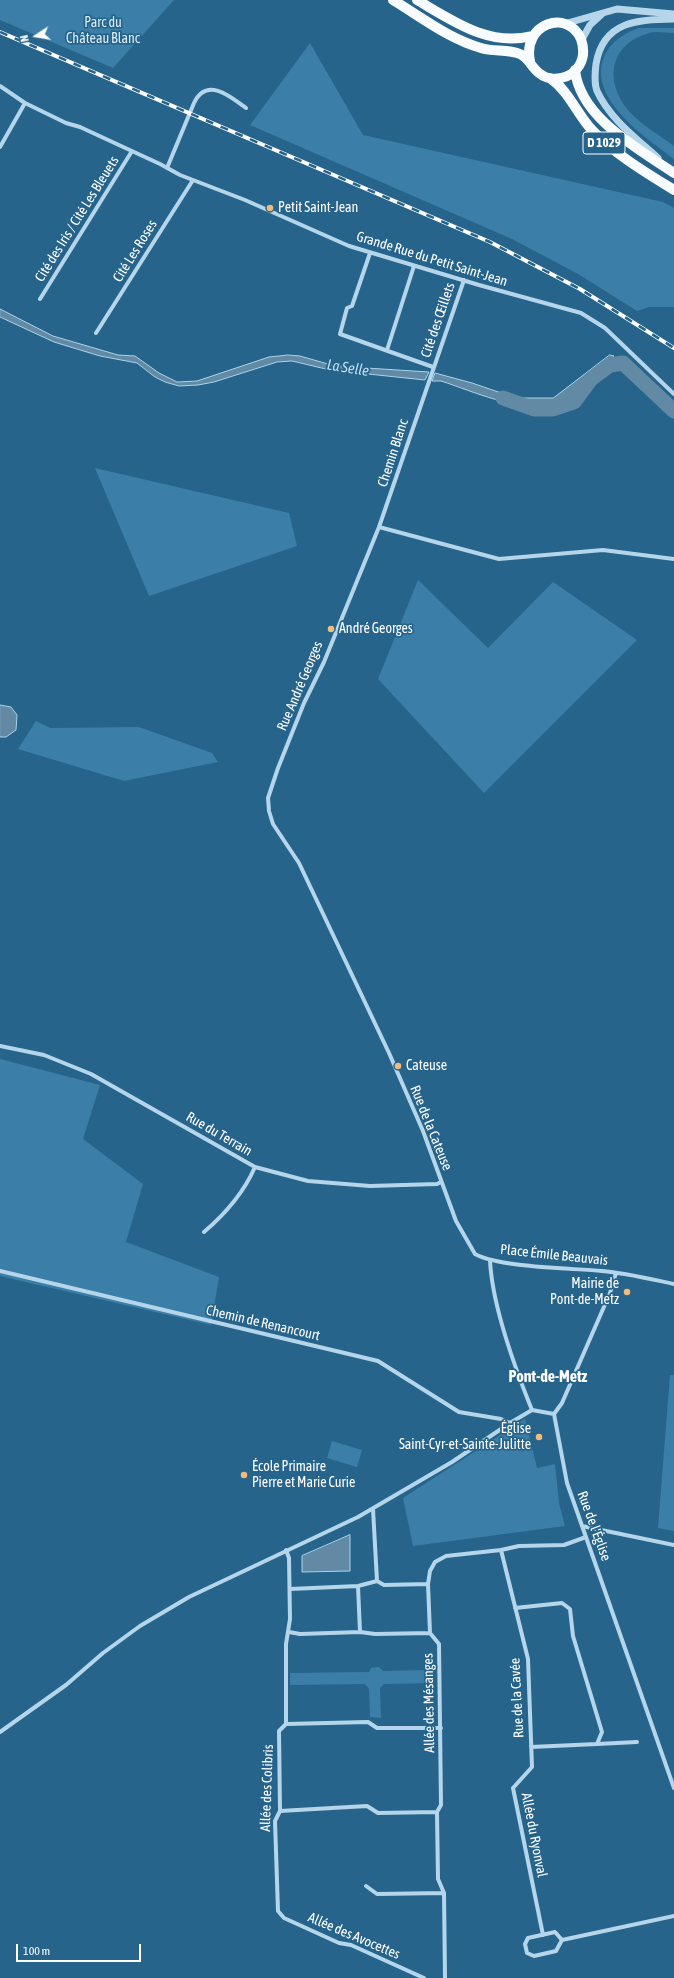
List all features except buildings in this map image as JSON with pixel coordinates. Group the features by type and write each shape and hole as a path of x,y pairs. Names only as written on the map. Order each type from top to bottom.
{"main road":[{"path":"393,0 461,40 482,48 519,53 530,61 539,73 550,78 564,77 575,70 579,65 583,53 582,41 574,30 564,24 549,24 542,26 532,36 528,48 530,61"},
{"path":"417,0 455,22 480,34 496,38 524,38 532,36"},
{"name":"D 1029","path":"575,70 580,88 588,103 607,126 674,173"},
{"name":"D 1029","path":"550,78 560,86 591,129 604,143 614,152 674,190"}],"street":[{"path":"564,24 617,9 674,14"},
{"path":"582,41 590,25 602,14"},
{"path":"674,19 650,19 622,26 606,39 598,53 595,74 596,90 608,110 674,173"},
{"name":"Grande Rue du Petit Saint-Jean","path":"0,86 25,102 66,123 80,127 193,180 245,200 348,246 510,294 572,310 591,318 618,340 674,394"},
{"path":"167,168 194,103 200,95 211,90 218,90 246,108"},
{"path":"0,147 25,102"},
{"name":"Cité des Iris / Cité Les Bleuets","path":"40,299 132,151"},
{"name":"Cité Les Roses","path":"96,333 193,180"},
{"name":"Cité des Œillets","path":"370,253 352,306 347,308 340,334 408,358 432,369 464,280"},
{"path":"386,350 414,266"},
{"name":"Chemin Blanc","path":"379,527 432,369"},
{"path":"379,527 499,559 602,550 674,559"},
{"name":"Rue André Georges","path":"269,811 268,798 278,768 314,680 324,662 379,527"},
{"name":"Rue de la Cateuse","path":"269,811 279,836 299,863 389,1053 423,1131 456,1221 475,1254 490,1260"},
{"name":"Rue du Terrain","path":"0,1046 44,1055 91,1074 255,1167 316,1181 370,1186 437,1184 441,1182"},
{"path":"204,1232 219,1219 233,1201 255,1167"},
{"path":"490,1260 492,1286 523,1389 532,1410"},
{"name":"Place Émile Beauvais","path":"490,1260 616,1273 674,1284"},
{"name":"Chemin de Renancourt","path":"0,1271 378,1361 459,1412 502,1419 510,1423"},
{"path":"0,1732 66,1685 103,1653 140,1626 189,1597 286,1550 358,1518 452,1462 532,1410 554,1414 562,1402 607,1300 616,1273"},
{"name":"Rue de l'Église","path":"554,1414 567,1483 674,1788"},
{"path":"373,1509 376,1581"},
{"path":"582,1526 674,1545"},
{"name":"Allée des Mésanges","path":"446,1978 444,1893 438,1878 437,1812 441,1805 439,1644 430,1633 428,1584 430,1571 435,1562 446,1556 501,1550 519,1546 564,1545 586,1537"},
{"name":"Allée des Colibris","path":"278,1911 275,1821 280,1811 279,1731 286,1724 286,1644 289,1632 290,1589 289,1558 286,1550"},
{"name":"Rue de la Cavée","path":"501,1550 528,1659 531,1747 636,1742"},
{"path":"290,1589 358,1586 376,1581 384,1585 428,1584"},
{"path":"358,1586 360,1632"},
{"path":"515,1608 562,1603 570,1609 573,1636 602,1732 597,1744"},
{"path":"289,1632 300,1634 360,1632 375,1634 430,1633"},
{"path":"286,1724 368,1722 377,1728 441,1728"},
{"name":"Allée du Ryonval","path":"531,1747 532,1767 513,1788 542,1935"},
{"path":"280,1811 367,1806 378,1813 437,1812"},
{"path":"366,1886 377,1894 444,1893"},
{"name":"Allée des Avocettes","path":"278,1911 284,1918 339,1943 352,1945 424,1978"},
{"path":"562,1940 555,1932 528,1938 525,1944 527,1953 534,1956 556,1950 562,1940 674,1916"}],"green space":[{"name":"Parc du Château Blanc","path":"0,0 174,0 113,68 0,20"},
{"path":"639,28 674,28 674,33 649,33 627,44 620,52 616,62 614,82 618,94 629,111 641,122 674,146 674,159 648,139 620,114 610,100 603,85 601,69 609,48 620,37"},
{"path":"310,43 363,135 663,202 674,208 674,307 649,307 637,311 578,274 512,239 250,125"},
{"path":"95,468 289,513 297,546 149,596"},
{"path":"418,580 488,648 553,582 637,640 484,793 378,679"},
{"path":"36,721 50,728 139,727 212,753 218,762 124,781 18,749"},
{"path":"0,1059 100,1085 83,1139 143,1184 126,1242 219,1277 211,1325 0,1276"},
{"path":"670,1375 674,1375 674,1531 658,1528"},
{"path":"525,1419 537,1468 555,1464 559,1503 565,1526 413,1546 403,1498"},
{"path":"332,1441 362,1450 357,1467 327,1458"},
{"path":"379,1667 383,1671 433,1670 433,1683 384,1684 380,1688 381,1718 370,1717 369,1689 365,1684 290,1685 290,1673 369,1672 371,1668"}],"water":[{"path":"0,309 53,336 118,355 135,356 159,373 177,382 197,381 269,357 288,355 300,356 335,366 429,372 425,380 330,370 292,361 277,362 214,382 179,386 155,377 137,363 100,356 54,342 0,317"},
{"path":"610,355 614,356 585,385 559,403 551,405 537,406 509,403 441,381 432,381 435,373 472,383 516,398 553,398"},
{"path":"0,705 11,707 17,715 16,730 6,737 0,737"},
{"path":"350,1535 350,1571 302,1572 302,1556"}],"waterway":[{"name":"La Selle","path":"503,398 534,409 553,409 574,402 591,379 610,365 623,363 674,411"}],"railway":[{"path":"0,32 490,242 580,289 674,348"}],"place":[{"name":"Petit Saint-Jean","path":"270,208"},
{"name":"André Georges","path":"331,629"},
{"name":"Cateuse","path":"398,1066"},
{"name":"Mairie de Pont-de-Metz","path":"627,1292"},
{"name":"Église Saint-Cyr-et-Sainte-Julitte","path":"539,1437"},
{"name":"École Primaire Pierre et Marie Curie","path":"244,1475"}],"district":[{"name":"Pont-de-Metz","path":"548,1377"}]}
